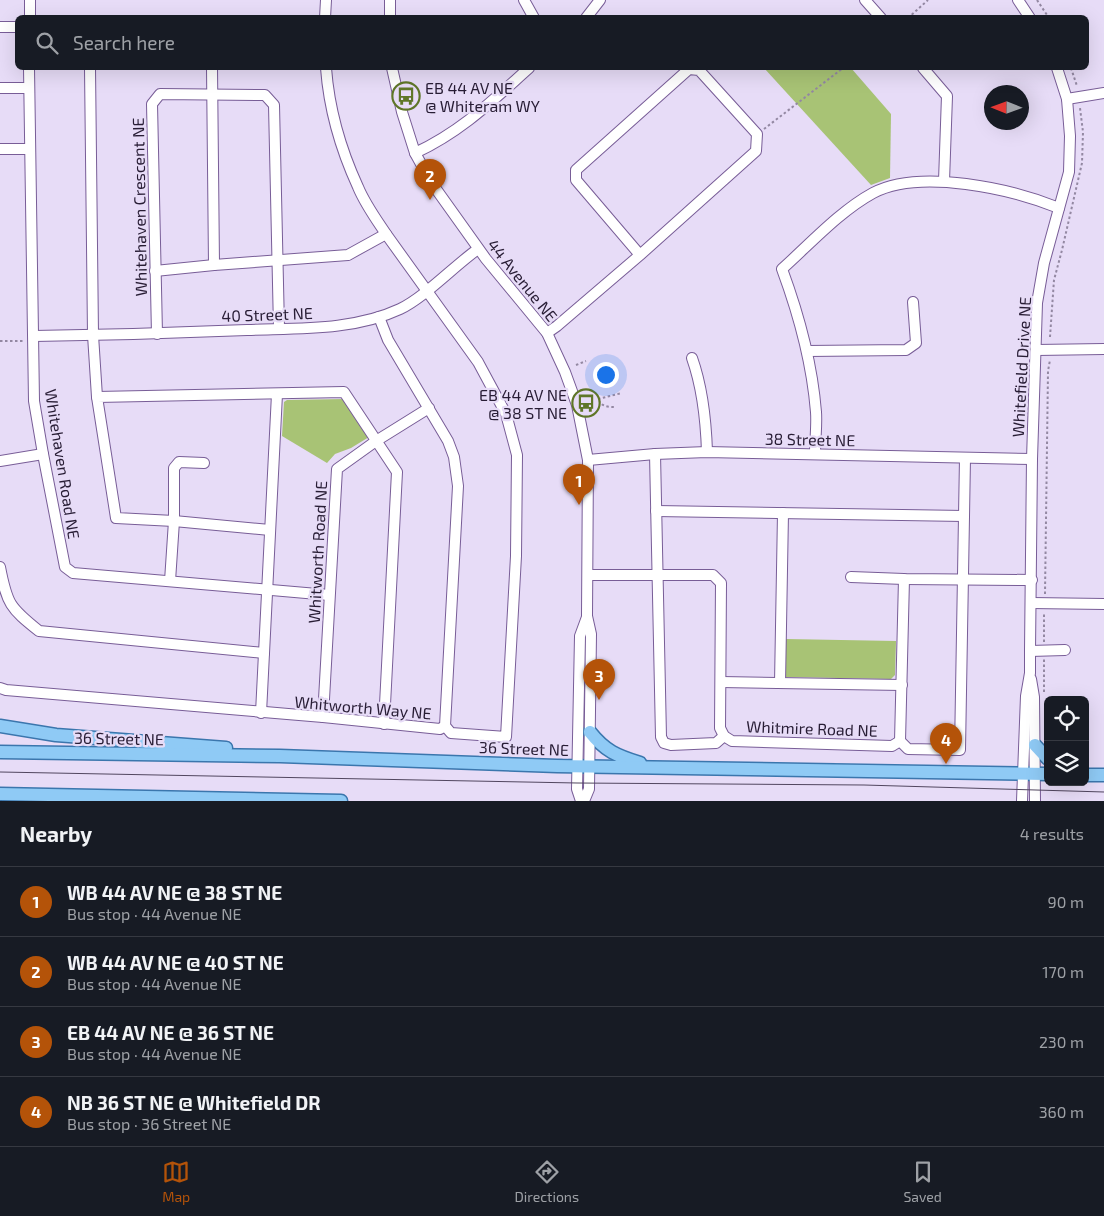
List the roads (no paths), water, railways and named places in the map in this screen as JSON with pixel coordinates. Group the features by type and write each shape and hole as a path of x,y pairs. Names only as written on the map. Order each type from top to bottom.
{"main road":[{"path":"0,726 56,735 254,750 280,756"},
{"path":"590,732 599,743 614,755 651,767"},
{"path":"1035,745 1044,755"},
{"name":"36 Street NE","path":"0,752 280,756 583,766 1035,774"},
{"path":"1089,775 1104,775"},
{"path":"0,794 341,801"},
{"path":"188,801 202,798"}],"street":[{"path":"30,0 30,15"},
{"path":"325,15 326,0"},
{"path":"390,0 390,15"},
{"path":"524,0 532,15"},
{"path":"588,15 600,0"},
{"path":"865,0 878,15"},
{"path":"1018,0 1028,15"},
{"path":"0,27 15,27"},
{"name":"Whitehaven Road NE","path":"29,70 34,401 65,567 72,573 329,595"},
{"path":"90,70 93,335 97,397 116,518 174,521 270,530"},
{"path":"212,70 214,264"},
{"path":"326,70 328,93 341,141 358,189 386,234 478,362 506,414 517,455 516,556 506,737 451,733 445,726"},
{"name":"44 Avenue NE","path":"392,70 402,112 415,153 430,182 478,249 546,332 565,372 577,405 588,460 587,616 591,634 590,732 577,789 582,801"},
{"path":"415,153 444,139 475,117 528,70"},
{"path":"640,255 576,180 576,170 688,70"},
{"path":"546,332 557,326 640,255 756,151 757,134 699,70"},
{"path":"925,70 947,96 944,181"},
{"name":"Whitefield Drive NE","path":"1035,774 1034,697 1030,673 1030,650 1032,459 1037,303 1044,263 1069,172 1070,136 1067,99 1058,70"},
{"path":"0,88 29,88"},
{"path":"1067,99 1104,93"},
{"name":"Whitehaven Crescent NE","path":"157,334 152,104 160,94 265,95 274,105 279,328"},
{"path":"0,149 30,149"},
{"path":"815,454 816,412 807,351 796,308 782,269 851,208 874,192 901,183 944,181 997,190 1045,202 1059,208"},
{"path":"155,271 214,264 348,255 386,234"},
{"name":"40 Street NE","path":"34,336 157,334 334,326 379,317 401,308 426,291 478,249"},
{"path":"807,351 906,350 916,343 913,302"},
{"name":"Whitworth Way NE","path":"0,688 440,729 445,726 458,486 454,457 448,441 388,340 379,317"},
{"path":"1036,350 1104,349"},
{"path":"692,358 700,382 706,422 707,452"},
{"path":"97,397 344,392 397,472 384,724"},
{"path":"261,713 277,394"},
{"name":"Whitworth Road NE","path":"323,717 336,469 429,408"},
{"name":"38 Street NE","path":"588,460 707,452 1032,459"},
{"path":"0,461 43,454"},
{"path":"655,454 661,737 664,743 671,745 716,743 724,736"},
{"path":"900,741 908,748 960,750 965,458"},
{"path":"170,581 174,521 174,468 179,462 204,463"},
{"path":"656,511 964,516"},
{"path":"780,683 783,512"},
{"path":"0,567 5,595 17,614 39,631 264,653"},
{"name":"Whitmire Road NE","path":"588,575 713,575 721,583 720,728 724,736 732,741 892,746 900,741 904,579"},
{"path":"852,577 1032,580"},
{"path":"1031,604 1104,604"},
{"name":"44 Avenue NE","path":"583,766 580,636 587,616"},
{"path":"1030,650 1065,650"},
{"name":"Whitefield Drive NE","path":"1030,673 1026,696 1035,774"},
{"path":"721,682 902,685"},
{"path":"1022,801 1035,774"},
{"path":"1035,774 1035,801"}],"tram line":[{"path":"0,772 577,783 864,785 1104,792"}],"place":[{"name":"EB 44 AV NE @ Whiteram WY","path":"406,96"},
{"name":"WB 44 AV NE @ 40 ST NE","path":"430,200"},
{"name":"EB 44 AV NE @ 38 ST NE","path":"586,403"},
{"name":"WB 44 AV NE @ 38 ST NE","path":"579,505"},
{"name":"EB 44 AV NE @ 36 ST NE","path":"599,700"},
{"name":"NB 36 ST NE @ Whitefield DR","path":"946,764"}]}
